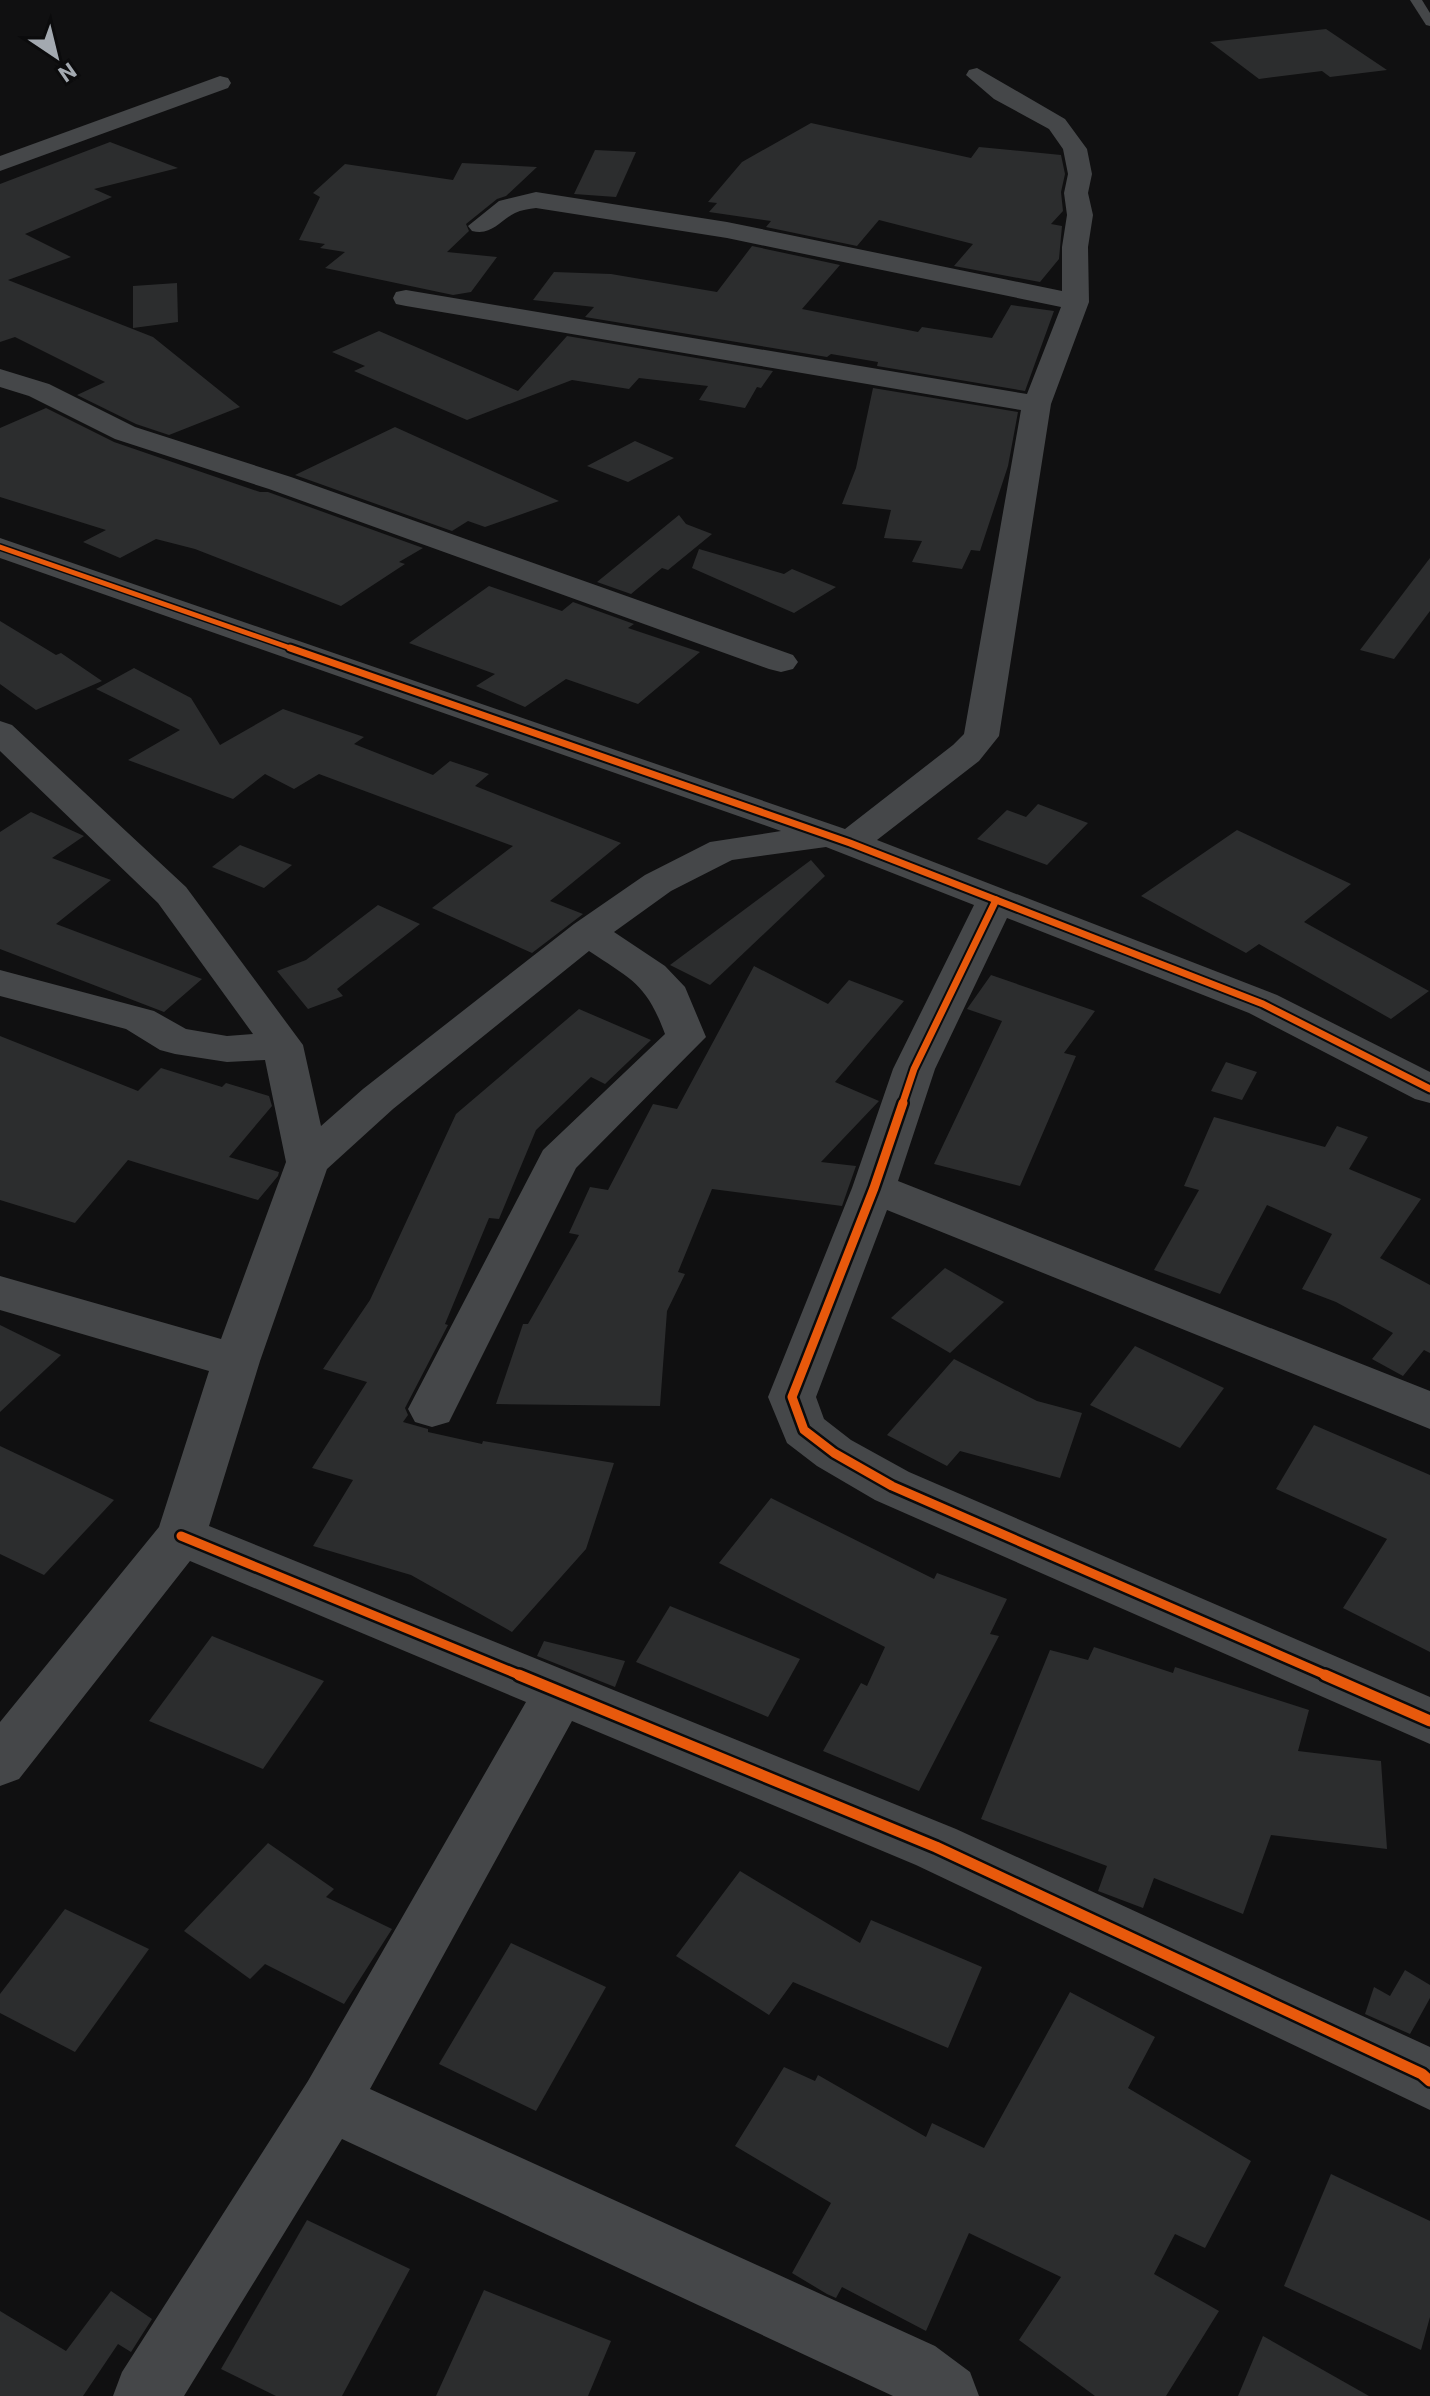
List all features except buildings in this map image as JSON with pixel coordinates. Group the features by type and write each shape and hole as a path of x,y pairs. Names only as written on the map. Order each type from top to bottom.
{"street":[{"path":"0,1762 181,1536 236,1361 308,1162 378,1099 588,932 658,883 723,850 840,840 966,753 981,736 1037,404 1076,302 1075,247 1080,215 1076,193 1080,174 1075,149 1057,124 1002,94 977,75"},
{"path":"0,164 220,83"},
{"path":"481,226 508,206 536,200 727,230 1076,302"},
{"path":"406,298 1037,404"},
{"path":"0,378 47,394 125,433 280,483 781,662"},
{"path":"0,547 840,840 1263,1004 1430,1089"},
{"path":"0,732 172,895 282,1045 308,1162"},
{"path":"996,900 914,1069 874,1188 792,1397 804,1430 834,1453 892,1486 1430,1721"},
{"path":"432,1409 558,1160 686,1037 671,996 651,975 588,932"},
{"path":"0,983 140,1020 175,1041 227,1049 282,1045"},
{"path":"874,1188 1430,1411"},
{"path":"0,1293 236,1361"},
{"path":"181,1536 936,1847 1422,2074 1430,2081"},
{"path":"146,2396 330,2102 560,1692"},
{"path":"330,2102 912,2369 946,2396"}],"lane":[{"path":"1416,0 1430,22"}],"cycle path":[{"path":"0,547 850,843 1263,1004 1430,1089"},
{"path":"996,900 914,1069 874,1188 792,1397 804,1430 834,1453 892,1486 1430,1721"},
{"path":"181,1536 936,1847 1422,2074 1430,2081"}]}
